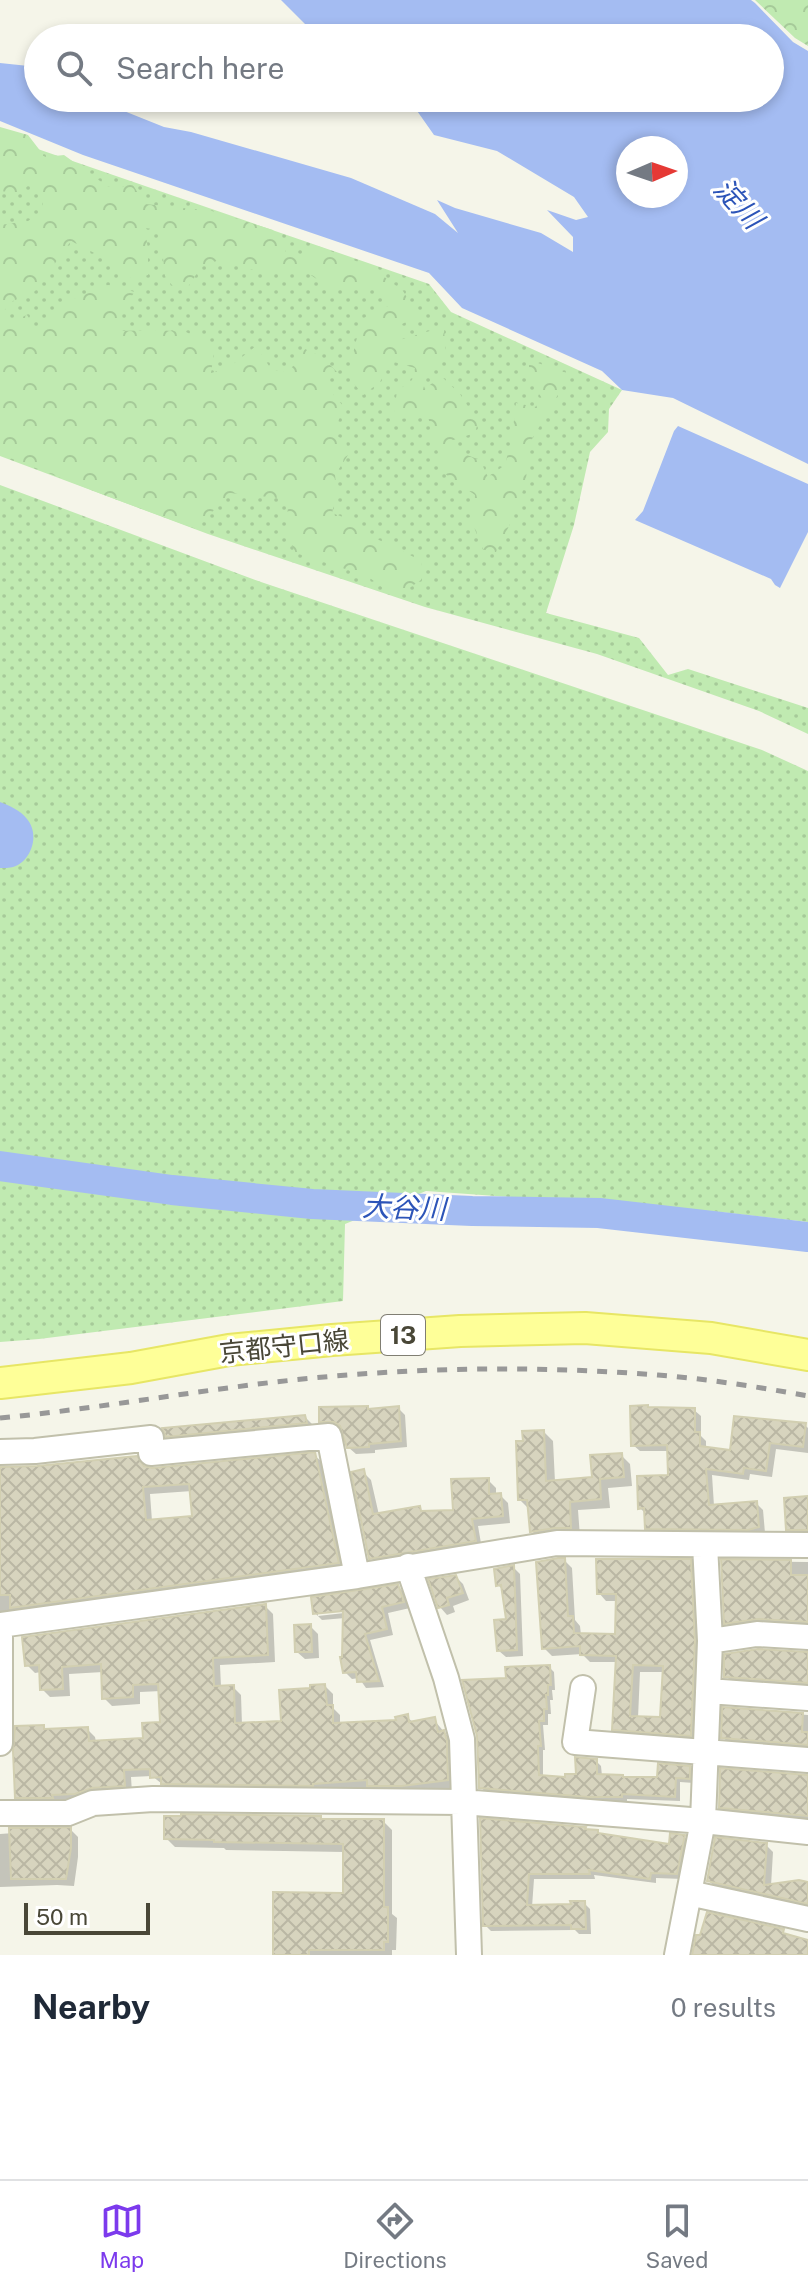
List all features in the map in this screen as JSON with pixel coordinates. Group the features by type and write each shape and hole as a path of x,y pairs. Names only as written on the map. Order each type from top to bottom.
{"main road":[{"name":"京都守口線","path":"0,1383 131,1368 229,1350 460,1331 585,1328 711,1338 808,1355"}],"street":[{"path":"0,1452 151,1438 151,1453 329,1436 357,1576"},
{"path":"0,1743 0,1625 357,1576 557,1543 808,1545"},
{"path":"677,1955 703,1821 710,1641 705,1545"},
{"path":"408,1566 446,1678 462,1739 469,1955"},
{"path":"710,1641 757,1634 808,1637"},
{"path":"708,1691 808,1698"},
{"path":"586,1700 575,1742 808,1760"},
{"path":"0,1813 68,1813 93,1803 153,1799 462,1802 808,1832"},
{"path":"689,1893 808,1919"}],"green space":[{"path":"755,0 808,0 808,46"},
{"path":"0,127 28,135 45,157 64,155 107,186 119,189 131,182 145,204 212,211 273,230 286,252 301,254 318,246 371,267 403,291 418,316 402,324 396,341 433,330 444,330 446,353 421,378 425,389 441,376 460,394 478,422 475,433 450,441 451,449 480,460 488,477 505,465 516,403 535,407 543,400 529,378 529,360 570,374 528,446 526,482 495,554 483,549 471,520 475,495 444,473 428,417 393,419 397,391 412,380 415,368 391,361 380,382 363,395 349,377 364,318 392,304 372,287 332,289 303,270 260,272 219,260 201,267 186,290 175,289 165,276 160,230 145,228 148,275 134,280 100,256 71,241 35,291 13,301 1,314 11,321 27,315 36,329 63,303 108,285 135,292 118,312 119,331 186,332 215,346 211,373 228,368 256,346 271,369 288,373 305,349 322,357 337,372 321,380 344,407 333,434 346,441 348,455 335,475 337,493 332,513 354,521 377,539 422,561 421,580 396,597 367,576 296,553 285,533 289,499 230,493 196,529 0,454 0,225 28,221 43,211 42,188 31,183 19,193 0,191"},
{"path":"0,136 429,284 451,312 622,390 609,409 608,432 590,452 574,525 546,613 639,638 668,675 688,669 808,708 808,734 759,711 597,654 425,607 208,534 0,456"},
{"path":"0,485 261,582 762,750 808,771 808,1222 720,1212 426,1191 345,1224 343,1301 0,1342"}],"water":[{"path":"281,0 751,0 775,24 305,24"},
{"name":"淀川","path":"784,33 808,51 808,464 673,398 622,390 602,371 462,308 429,273 83,155 0,121 0,63 24,66 24,112 126,112 164,127 351,178 435,214 458,233 437,200 541,233 573,252 573,237 547,210 576,220 588,217 574,197 497,151 434,135 418,112 784,112"},
{"path":"678,426 808,484 808,532 780,588 771,579 635,520 643,511"},
{"path":"0,802 21,813 33,832 29,853 20,864 12,867 0,868"}],"building":[{"path":"368,1406 368,1409 399,1406 401,1441 347,1448 340,1426 334,1422 319,1422 319,1407"},
{"path":"630,1406 695,1408 695,1432 700,1432 700,1446 730,1450 734,1416 806,1423 803,1447 770,1443 766,1471 744,1468 743,1474 706,1469 709,1505 757,1501 759,1527 748,1530 645,1529 644,1508 638,1509 637,1476 668,1475 667,1445 631,1446"},
{"path":"305,1415 307,1423 166,1437 162,1428"},
{"path":"544,1430 546,1481 592,1477 590,1455 622,1453 624,1477 600,1479 601,1499 570,1502 571,1528 530,1532 527,1500 518,1500 516,1441 523,1441 522,1431"},
{"path":"315,1452 339,1563 10,1608 10,1595 0,1595 0,1467 137,1456 144,1466 152,1468","holes":["189,1484 192,1516 146,1520 143,1487"]},
{"path":"364,1469 373,1514 420,1506 421,1511 453,1510 451,1479 489,1478 489,1494 501,1493 503,1516 472,1519 476,1541 369,1559 351,1472"},
{"path":"808,1496 808,1530 786,1530 784,1498"},
{"path":"565,1558 568,1616 573,1616 574,1633 615,1634 616,1594 597,1594 596,1559 691,1559 695,1641 691,1736 612,1730 616,1656 580,1655 580,1646 542,1649 536,1562","holes":["633,1665 663,1666 660,1717 630,1716"]},
{"path":"721,1559 791,1560 791,1575 808,1575 808,1622 758,1619 724,1624"},
{"path":"514,1565 517,1650 497,1651 494,1620 506,1619 501,1585 496,1586 494,1569"},
{"path":"456,1575 463,1593 447,1598 449,1605 438,1608 428,1579"},
{"path":"398,1584 404,1602 382,1607 387,1629 365,1634 379,1681 357,1682 356,1672 343,1673 340,1657 343,1611 313,1614 311,1597"},
{"path":"266,1604 268,1655 213,1658 214,1686 234,1685 235,1723 281,1721 279,1690 325,1684 327,1705 333,1705 333,1723 396,1720 395,1717 408,1714 409,1722 435,1717 438,1732 444,1730 447,1741 448,1780 402,1786 367,1786 367,1780 313,1786 161,1784 161,1777 150,1778 150,1769 124,1770 125,1786 92,1788 75,1794 52,1795 53,1798 15,1798 15,1726 44,1725 44,1729 88,1727 89,1741 143,1738 142,1723 160,1722 158,1684 133,1685 133,1697 102,1699 101,1664 62,1667 63,1689 40,1690 39,1665 25,1666 22,1637"},
{"path":"311,1624 312,1652 295,1652 294,1625"},
{"path":"758,1649 808,1652 808,1683 724,1677 724,1654"},
{"path":"550,1665 547,1709 544,1709 544,1721 539,1721 539,1775 565,1777 565,1774 576,1774 575,1757 597,1759 597,1774 623,1777 657,1777 658,1763 690,1766 690,1779 676,1778 675,1797 622,1794 622,1797 588,1797 479,1788 477,1736 462,1680 506,1678 505,1667"},
{"path":"722,1707 803,1713 802,1732 808,1732 808,1745 721,1738"},
{"path":"720,1768 808,1775 808,1816 719,1808"},
{"path":"164,1816 384,1819 384,1907 388,1907 388,1942 384,1942 384,1950 309,1950 309,1955 273,1955 273,1892 343,1893 343,1844 164,1839"},
{"path":"480,1818 586,1827 598,1830 598,1833 669,1844 670,1833 685,1835 677,1874 651,1873 650,1879 589,1870 590,1874 529,1874 527,1905 585,1901 586,1929 571,1929 571,1925 483,1926"},
{"path":"71,1827 66,1879 11,1879 9,1828"},
{"path":"715,1837 767,1843 764,1885 799,1880 808,1882 808,1904 707,1881"},
{"path":"707,1912 784,1929 783,1933 808,1940 808,1955 692,1955 696,1935 700,1935"}],"waterway":[{"name":"大谷川","path":"0,1166 172,1190 312,1204 599,1213 808,1237"}],"railway":[{"path":"0,1418 274,1382 442,1370 529,1369 658,1375 808,1396"}]}
